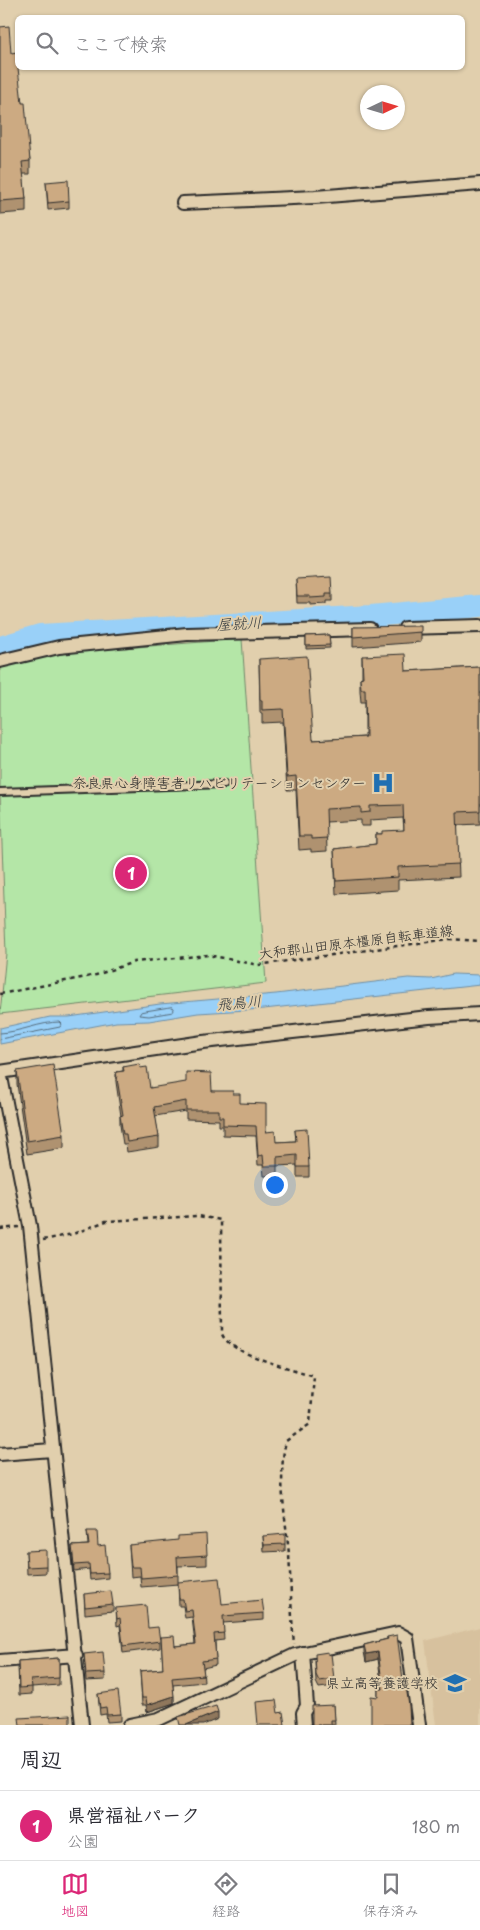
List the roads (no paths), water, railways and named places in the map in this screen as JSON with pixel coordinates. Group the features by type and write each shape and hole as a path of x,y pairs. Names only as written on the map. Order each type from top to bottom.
{"street":[{"path":"183,203 315,197 480,184"},
{"path":"0,661 59,647 187,634 480,626"},
{"path":"82,1725 30,1226 0,1072 203,1042 429,1016 480,1014"},
{"path":"0,1454 52,1450"},
{"path":"130,1725 159,1719 299,1654 398,1633 407,1638 419,1725"},
{"path":"299,1654 307,1706 303,1713 304,1725"},
{"path":"0,1661 76,1655"}],"lane":[{"path":"0,792 224,784"}],"water":[{"name":"飛鳥川","path":"453,974 480,975 480,985 264,1009 198,1013 149,1021 116,1022 0,1044 0,1028 50,1017 69,1017 160,1004 276,994 408,978 431,979"}],"waterway":[{"name":"屋就川","path":"0,647 40,635 371,616 480,606"}],"place":[{"name":"奈良県心身障害者リハビリテーションセンター","path":"383,783"},
{"name":"県営福祉パーク","path":"131,873"},
{"name":"県立高等養護学校","path":"455,1683"}]}
